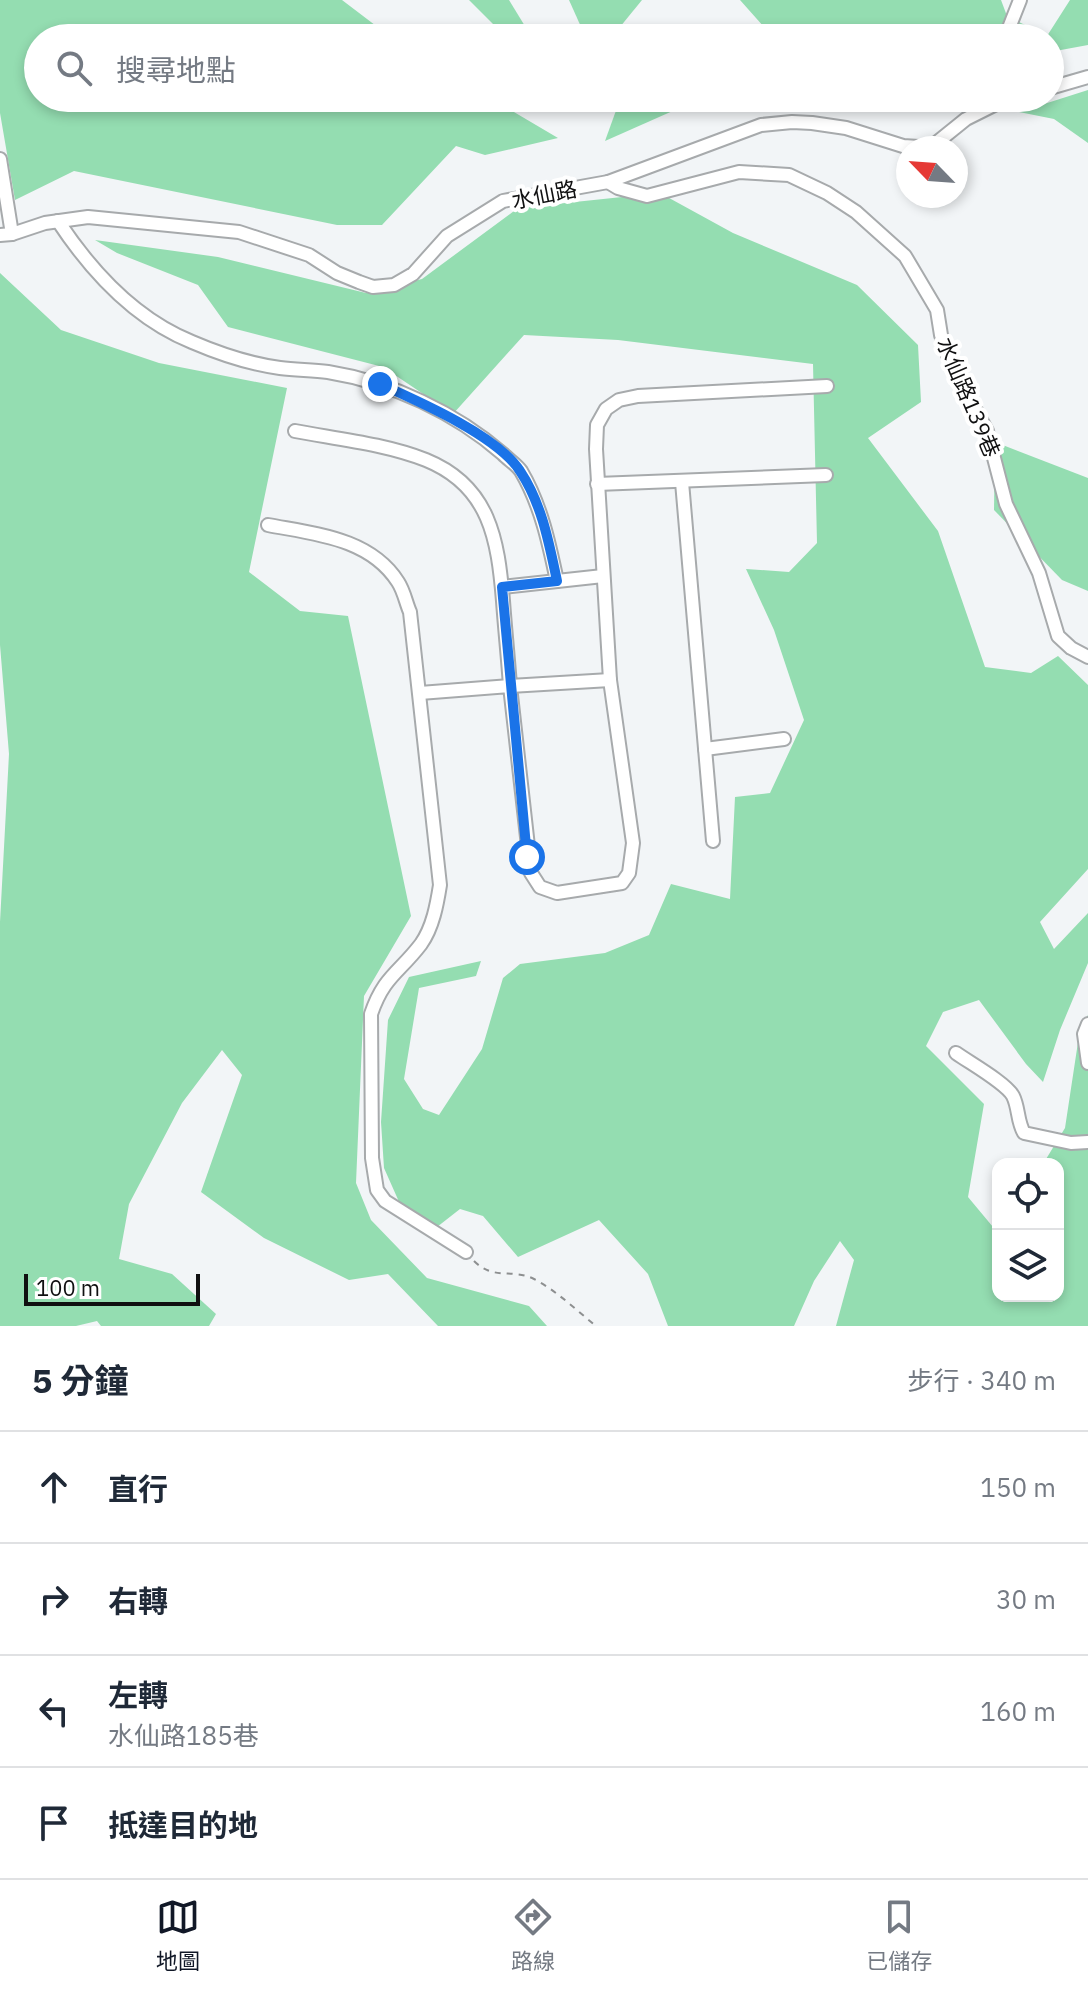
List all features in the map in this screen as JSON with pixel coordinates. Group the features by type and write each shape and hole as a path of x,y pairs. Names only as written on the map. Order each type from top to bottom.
{"street":[{"path":"1011,24 1020,0"},
{"path":"1064,84 1088,77"},
{"name":"水仙路","path":"6,234 45,223 88,217 239,232 309,255 337,273 373,287 394,285 413,274 447,236 503,201 608,182 761,125 792,122 846,128 903,146 919,147 935,144 966,119 980,112"},
{"path":"0,159 6,234"},
{"name":"水仙路139巷","path":"608,182 647,196 739,172 789,175 827,193 856,212 905,256 937,310 941,335 952,366 987,431 1006,504 1039,573 1058,636 1088,657"},
{"path":"58,221 80,254 109,286 150,319 188,341 231,357 277,367 329,372 380,384 439,411 489,442 519,468 536,502 557,581"},
{"path":"295,431 426,460 455,476 476,496 490,523 498,551 527,857 531,873 540,887 557,893 622,883 629,873 633,843 610,680 597,484 597,425 606,409 619,400 638,396 827,386"},
{"path":"597,484 826,475"},
{"path":"682,482 713,841"},
{"path":"268,525 350,543 378,558 399,583 410,612 440,885 431,924 423,941 391,974 378,993 371,1014 372,1158 377,1190 385,1201 466,1252"},
{"path":"502,587 603,576"},
{"path":"420,693 610,680"},
{"path":"705,749 784,739"},
{"path":"1088,1024 1084,1034 1088,1063"},
{"path":"956,1053 1011,1093 1024,1133 1071,1143 1088,1142"}],"path":[{"path":"466,1252 477,1265 491,1274 531,1277 596,1326"}],"green space":[{"path":"0,0 342,0 374,24 24,24 24,112 514,112 558,138 485,155 456,146 382,225 337,225 74,171 15,200 0,113"},
{"path":"469,0 509,0 524,24 493,24"},
{"path":"569,0 642,0 622,24 580,24"},
{"path":"740,0 1001,0 1007,16 1023,24 761,24"},
{"path":"1070,0 1088,0 1088,45 1064,49 1064,24 1055,24"},
{"path":"1088,90 1088,143 1054,119 1019,112 1064,112 1064,98"},
{"path":"615,112 670,112 605,141"},
{"path":"660,193 733,233 857,285 918,345 921,402 868,438 938,531 985,667 1031,673 1058,656 1088,685 1088,869 1040,922 1054,949 1088,913 1088,963 1060,1030 1043,1082 979,1000 943,1012 926,1046 984,1104 968,1197 992,1226 992,1302 1064,1302 1064,1158 1047,1158 1065,1128 1080,1029 1088,1015 1088,1326 836,1326 854,1260 840,1241 814,1281 794,1326 668,1326 648,1274 599,1220 518,1257 483,1216 460,1209 437,1227 400,1204 384,1168 381,1122 388,1020 409,977 481,961 476,976 419,988 404,1079 423,1109 439,1115 482,1049 503,978 520,964 605,953 649,935 671,884 730,899 735,797 770,793 804,720 774,630 746,569 789,572 817,543 813,364 618,340 524,335 453,414 383,367 228,327 198,285 117,253 95,240 218,257 366,293 422,279 518,208"},
{"path":"0,273 61,330 159,363 287,388 249,572 300,611 348,616 411,916 364,996 356,1183 371,1220 427,1278 529,1306 547,1326 438,1326 388,1274 349,1280 264,1238 201,1192 242,1075 222,1050 182,1103 129,1204 119,1259 172,1274 216,1314 209,1326 101,1326 97,1321 76,1326 0,1326 0,922 9,754 0,645"},
{"path":"995,442 1088,478 1088,591 1062,580 994,510"}],"route":[{"path":"380,384 439,411 489,442 519,468 536,502 549,542 557,581 502,587 527,857"}]}
